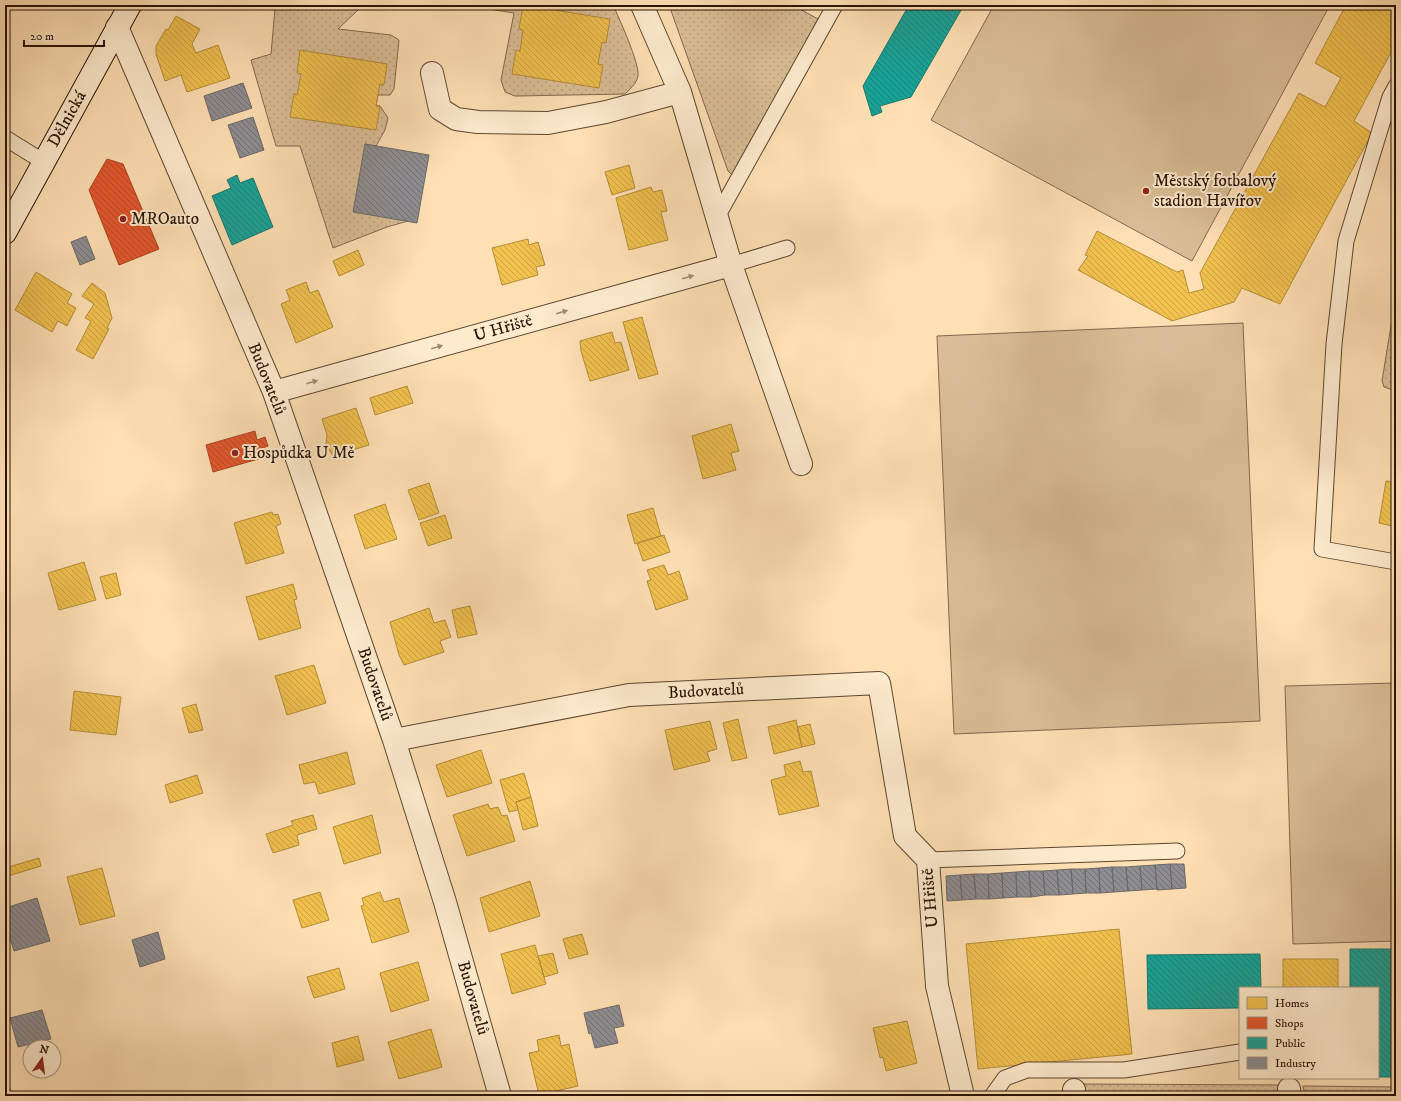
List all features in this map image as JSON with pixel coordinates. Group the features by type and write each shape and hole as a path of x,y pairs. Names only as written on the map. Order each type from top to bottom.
{"street":[{"name":"Dělnická","path":"5,233 130,5"},
{"path":"642,5 680,92 732,265 801,464"},
{"name":"Budovatelů","path":"117,27 274,392 394,740 446,902 500,1096"},
{"path":"432,73 440,109 456,119 478,122 548,123 606,112 680,92"},
{"name":"U Hřiště","path":"274,392 732,265"},
{"name":"Budovatelů","path":"394,740 629,695 879,683"},
{"name":"U Hřiště","path":"879,683 905,836 928,860 937,986 963,1096"}],"lane":[{"path":"717,217 834,5"},
{"path":"1396,86 1390,97 1346,241 1334,344 1322,549 1396,562"},
{"path":"5,138 44,162"},
{"path":"732,265 787,248"},
{"path":"928,860 1177,851"},
{"path":"992,1096 1005,1078 1027,1070 1124,1070 1239,1052"}],"shaded area":[{"path":"269,5 359,5 358,10 338,29 391,35 399,40 394,89 390,95 378,95 376,105 380,106 388,118 385,130 376,146 365,144 408,221 387,227 333,248 300,146 276,146 251,60 271,54 275,9"},
{"path":"464,5 613,5 633,52 638,70 637,79 633,86 625,94 515,96 505,92 501,80 514,13"},
{"path":"669,5 797,5 796,7 818,19 738,172 733,176 728,171"},
{"name":"Městský fotbalový stadion Havířov","path":"994,5 1330,5 1192,261 931,120"},
{"path":"1396,295 1396,391 1384,387 1382,381"},
{"path":"1243,323 1260,721 954,734 937,336"},
{"path":"1396,683 1396,941 1293,944 1285,686"},
{"path":"1081,1084 1286,1085 1286,1096 1085,1096"},
{"path":"1303,1086 1396,1087 1396,1096 1305,1096"}],"building: Homes":[{"path":"523,5 610,19 606,43 602,42 598,64 603,65 599,88 512,74 516,50 520,51 523,30 519,29"},
{"path":"1346,5 1396,5 1396,43 1354,121 1372,133 1280,304 1242,288 1234,302 1172,321 1078,270 1088,256 1085,255 1097,231 1177,272 1183,270 1189,293 1204,289 1200,273 1299,93 1325,107 1341,78 1315,63"},
{"path":"176,16 200,29 192,44 196,53 218,45 230,78 187,92 181,75 165,81 156,54 156,46"},
{"path":"300,50 387,64 384,85 380,84 376,106 380,106 376,130 290,117 294,94 297,95 301,74 297,73"},
{"path":"629,165 635,188 612,195 605,172"},
{"path":"651,187 653,192 662,190 667,211 661,212 668,240 629,250 616,198"},
{"path":"528,239 529,245 538,242 545,265 536,267 538,275 502,285 492,248"},
{"path":"358,250 364,265 339,276 333,261"},
{"path":"36,272 72,294 67,303 76,308 67,326 58,321 52,332 15,310"},
{"path":"306,282 310,293 318,290 333,327 296,343 281,304 290,300 286,290"},
{"path":"92,283 105,293 112,318 107,328 109,329 93,359 76,350 91,321 85,318 94,304 82,296"},
{"path":"642,317 658,374 639,379 623,322"},
{"path":"612,332 615,343 621,342 629,370 590,381 581,351 580,341"},
{"path":"407,386 413,403 375,415 370,398"},
{"path":"356,408 369,445 333,456 326,444 327,435 322,419"},
{"path":"731,424 739,451 731,453 736,470 703,479 692,436"},
{"path":"1386,481 1396,482 1396,527 1379,523"},
{"path":"429,483 439,513 419,520 408,490"},
{"path":"385,504 397,539 365,549 354,515"},
{"path":"653,508 661,536 635,544 627,515"},
{"path":"272,512 273,515 278,514 281,524 276,526 284,553 246,564 234,523"},
{"path":"445,515 452,538 428,546 420,523"},
{"path":"664,535 670,552 643,561 637,543"},
{"path":"84,562 96,600 59,610 48,573"},
{"path":"664,565 668,575 679,571 688,599 656,610 647,581 651,580 647,570"},
{"path":"116,573 121,595 106,599 100,577"},
{"path":"293,584 297,599 294,600 301,628 259,640 246,597"},
{"path":"470,606 477,634 458,638 452,610"},
{"path":"429,608 434,623 445,620 451,637 440,641 444,652 404,665 399,655 390,622"},
{"path":"314,665 326,703 287,715 275,676"},
{"path":"74,691 121,697 116,735 70,730"},
{"path":"196,704 203,730 189,733 182,708"},
{"path":"738,719 747,758 732,761 723,723"},
{"path":"796,720 802,747 774,754 768,727"},
{"path":"710,721 717,749 707,752 710,761 674,770 665,730"},
{"path":"810,724 815,744 802,747 797,727"},
{"path":"481,750 492,783 447,797 436,765"},
{"path":"347,752 355,784 319,794 315,782 304,784 299,765"},
{"path":"800,761 803,772 811,771 819,806 779,815 771,780 786,776 784,765"},
{"path":"524,773 531,797 516,802 518,810 509,812 500,780"},
{"path":"197,775 203,793 170,803 165,785"},
{"path":"531,797 538,826 523,830 516,802"},
{"path":"488,804 490,809 498,807 502,816 507,815 515,841 467,856 453,815"},
{"path":"313,815 317,829 297,835 299,845 273,853 266,834 293,825 291,821"},
{"path":"372,815 381,853 344,864 333,827"},
{"path":"39,858 41,866 5,877 5,868"},
{"path":"102,868 115,916 80,925 67,877"},
{"path":"530,881 540,916 489,932 480,898"},
{"path":"320,892 329,920 302,928 293,900"},
{"path":"380,892 384,902 399,898 409,932 372,943 361,906 364,905 362,898"},
{"path":"1119,929 1132,1054 978,1069 966,944"},
{"path":"582,934 588,954 569,959 563,939"},
{"path":"535,945 546,984 512,994 501,954"},
{"path":"553,953 558,973 544,977 538,956"},
{"path":"1283,959 1338,959 1338,987 1283,987"},
{"path":"418,962 429,1000 391,1012 380,973"},
{"path":"339,968 345,989 314,998 307,977"},
{"path":"907,1021 917,1063 886,1071 883,1057 880,1058 873,1028"},
{"path":"431,1029 442,1067 399,1079 388,1042"},
{"path":"559,1035 561,1046 569,1044 578,1086 539,1095 529,1053 539,1051 537,1040"},
{"path":"358,1036 364,1060 337,1067 332,1043"},
{"path":"5,1076 11,1091 5,1093"}],"building: Shops":[{"name":"MROauto","path":"107,159 123,164 159,249 119,265 89,190"},
{"name":"Hospůdka U Mě","path":"255,431 257,440 265,437 268,446 260,449 262,458 213,472 206,445"}],"building: Public":[{"path":"909,5 964,5 911,97 880,106 882,112 872,116 863,86"},
{"path":"237,175 240,183 253,178 273,227 232,245 212,196 231,188 227,180"},
{"path":"1350,949 1396,949 1396,1077 1379,1077 1379,987 1350,987"},
{"path":"1260,954 1261,987 1239,987 1239,1008 1148,1009 1147,955"}],"building: Industry":[{"path":"243,83 252,108 212,121 204,96"},
{"path":"253,117 264,150 240,158 228,125"},
{"path":"365,144 429,155 417,223 353,212"},
{"path":"86,236 95,259 80,265 71,242"},
{"path":"1170,864 1172,889 1157,890 1155,865"},
{"path":"1170,864 1184,864 1186,888 1172,889"},
{"path":"1155,865 1157,889 1142,890 1140,866"},
{"path":"1140,866 1142,890 1128,891 1126,867"},
{"path":"1112,867 1114,892 1100,893 1099,868"},
{"path":"1112,867 1126,867 1128,891 1114,892"},
{"path":"1099,868 1100,893 1086,893 1085,869"},
{"path":"1071,869 1073,894 1059,895 1057,870"},
{"path":"1071,869 1085,869 1086,893 1073,894"},
{"path":"1057,870 1059,895 1045,895 1043,871"},
{"path":"1029,871 1031,897 1017,897 1016,872"},
{"path":"1029,871 1043,871 1045,895 1031,897"},
{"path":"1016,872 1017,897 1003,898 1002,873"},
{"path":"1002,873 1003,898 989,899 988,874"},
{"path":"974,874 988,874 989,899 976,899"},
{"path":"974,874 976,899 962,900 960,875"},
{"path":"960,875 962,900 947,901 946,876"},
{"path":"37,898 50,941 14,951 5,922 5,908"},
{"path":"158,932 165,959 140,967 132,940"},
{"path":"619,1005 624,1026 614,1028 618,1043 595,1048 591,1033 589,1034 584,1013"},
{"path":"42,1010 51,1039 22,1039 22,1046 18,1047 10,1018"}],"place":[{"name":"Městský fotbalový stadion Havířov","path":"1146,191"},
{"name":"MROauto","path":"123,219"},
{"name":"Hospůdka U Mě","path":"235,453"}]}
